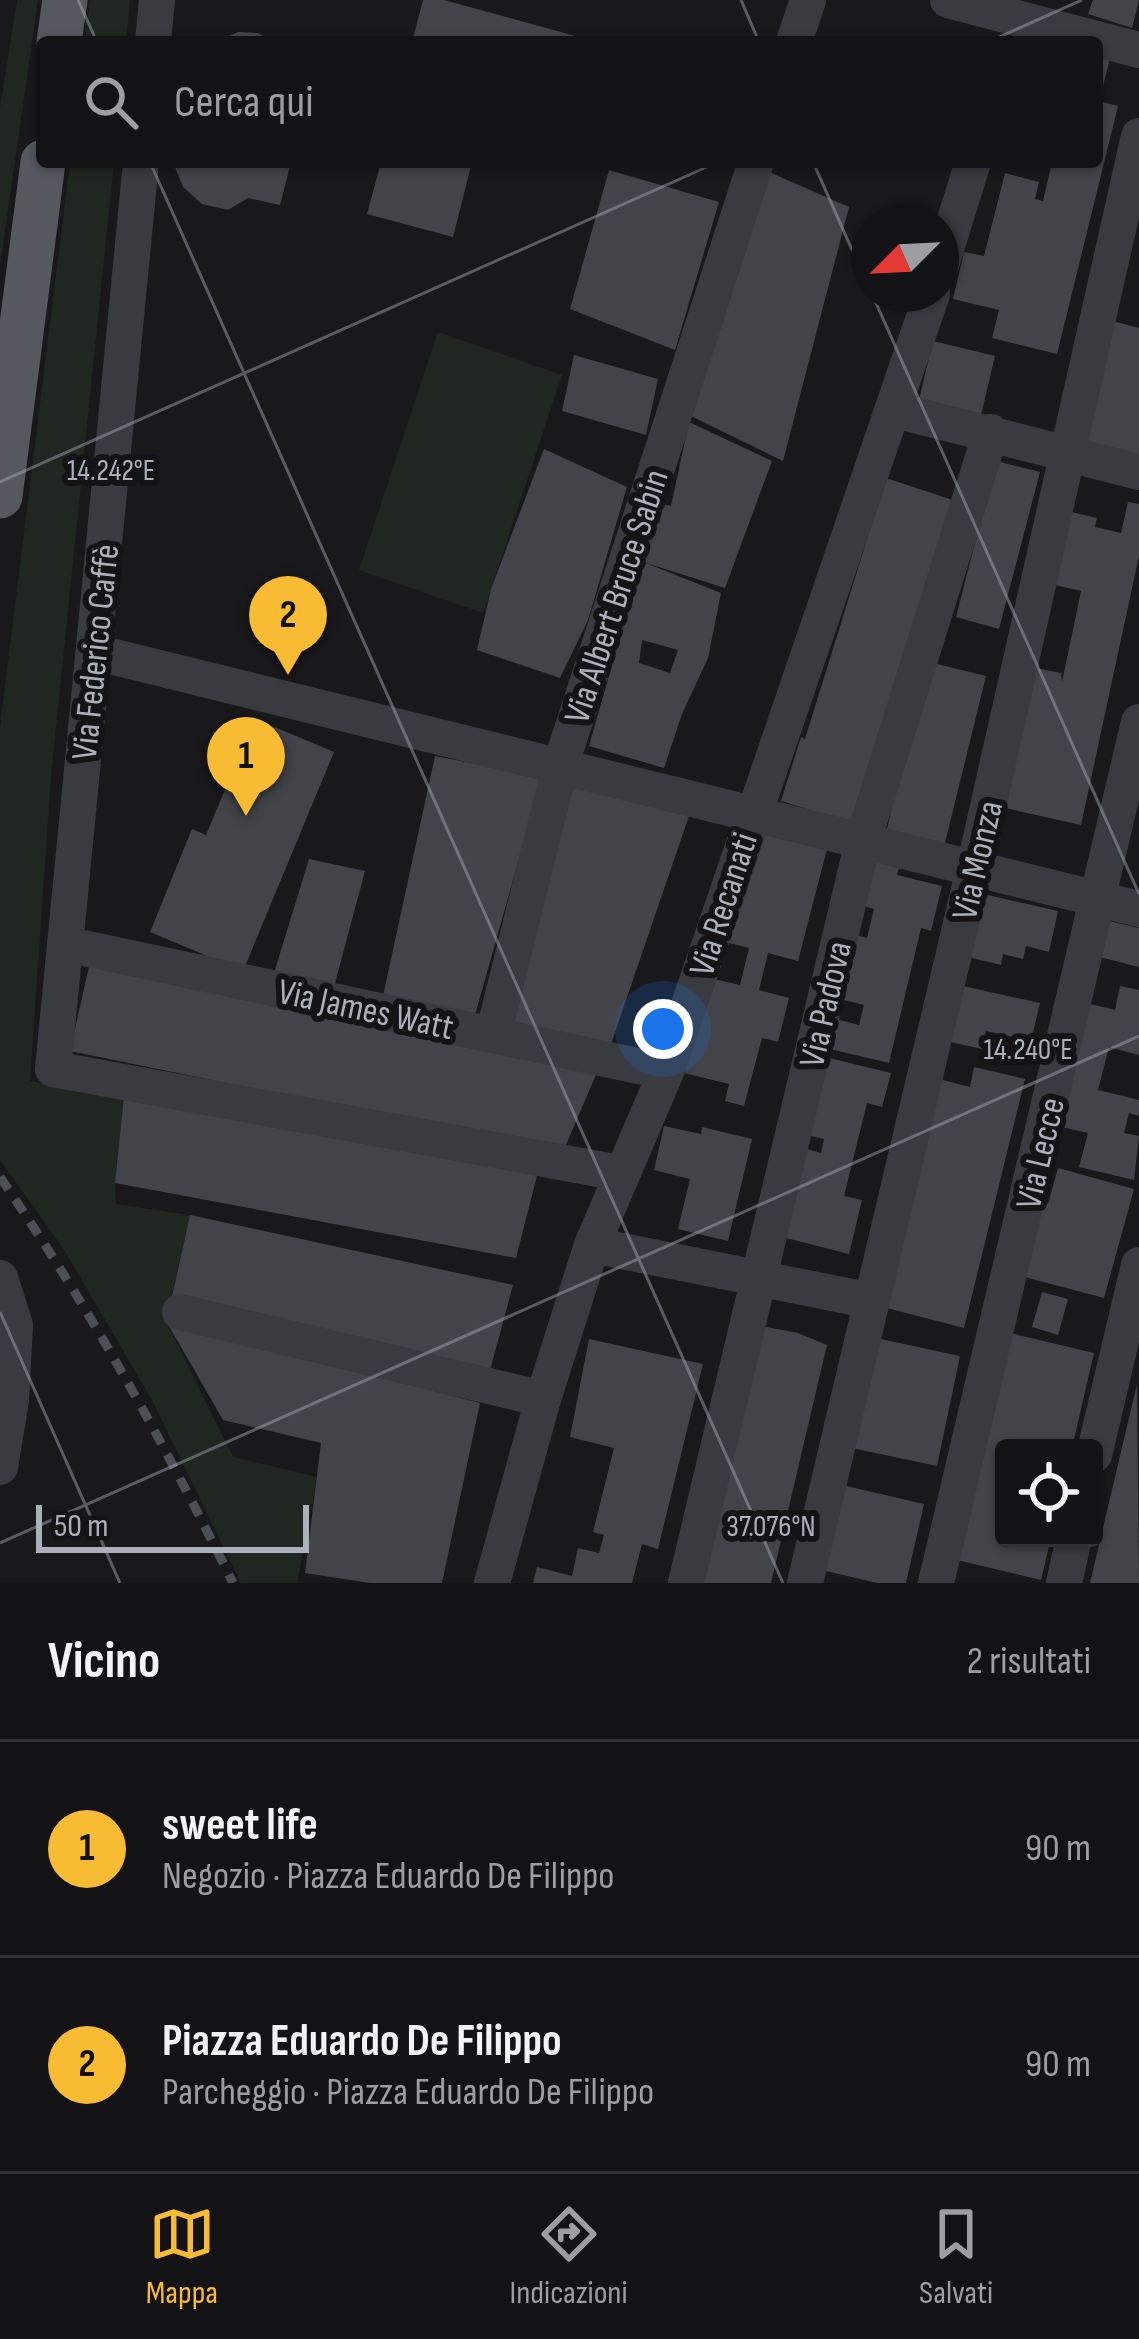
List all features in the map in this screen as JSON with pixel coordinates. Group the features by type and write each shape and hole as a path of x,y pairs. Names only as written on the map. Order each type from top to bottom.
{"main road":[{"path":"60,36 64,0"},
{"path":"0,496 43,168"}],"street":[{"path":"154,36 157,0"},
{"path":"796,36 808,0"},
{"path":"948,0 1083,36"},
{"path":"1103,41 1139,50"},
{"name":"Via Monza","path":"805,1583 974,868 1139,136"},
{"name":"Via Federico Caffè","path":"140,168 53,1070 620,1174"},
{"name":"Via Albert Bruce Sabin","path":"493,1035 560,767 754,168"},
{"path":"959,209 972,168"},
{"name":"Via Recanati","path":"492,1583 542,1399 592,1245 666,1072 926,312"},
{"path":"895,410 1139,472"},
{"name":"Via Padova","path":"686,1583 863,841 991,432"},
{"path":"94,652 1139,909"},
{"name":"Via Lecce","path":"936,1583 1139,722"},
{"name":"Via James Watt","path":"65,944 666,1072"},
{"path":"592,1245 872,1301"},
{"path":"1098,1439 1139,1265"},
{"path":"0,1279 15,1324 11,1400 0,1467"},
{"path":"180,1312 542,1399"},
{"path":"1064,1583 1072,1547"}],"shaded area":[{"path":"17,0 38,0 0,267 0,108"},
{"path":"90,0 130,0 127,36 86,36"},
{"path":"69,168 113,168 51,776 30,1081 124,1096 116,1204 190,1215 166,1321 233,1457 317,1477 297,1583 241,1583 152,1400 63,1248 0,1160 0,727"},
{"path":"438,332 562,375 483,613 359,570"}],"building":[{"path":"423,0 444,0 575,36 414,36"},
{"path":"1093,0 1139,0 1132,28 1088,14"},
{"path":"238,32 264,36 229,36"},
{"path":"1103,57 1110,59 1103,86"},
{"path":"1103,102 1118,106 1103,167"},
{"path":"175,168 289,168 280,205 248,198 228,210 202,204 183,187"},
{"path":"379,168 470,168 453,237 367,214"},
{"path":"1051,168 1103,168 1057,354 992,338 999,310 959,300 964,252 984,256 1005,173 1039,182 1035,199 1043,201"},
{"path":"609,170 719,202 675,350 570,309"},
{"path":"769,172 849,207 783,461 683,412"},
{"path":"1109,320 1139,328 1139,456 1078,440"},
{"path":"933,341 995,356 981,415 919,400"},
{"path":"574,355 658,379 646,435 562,411"},
{"path":"689,422 772,461 725,588 643,562 721,593 708,658 664,768 589,746 658,503 671,506","holes":["642,640 678,650 670,673 639,663"]},
{"path":"544,449 627,487 588,620 560,678 477,650 491,589"},
{"path":"996,461 1040,472 999,629 956,617"},
{"path":"886,478 953,500 853,823 781,801 801,737 805,739"},
{"path":"1128,502 1139,504 1139,556 1081,825 1001,807 1030,667 1061,673 1062,682 1081,591 1051,584 1067,511 1097,518 1095,527 1121,533"},
{"path":"933,663 986,676 944,847 886,833 918,698"},
{"path":"272,726 334,752 243,971 150,932 192,829 206,835 226,787 244,794"},
{"path":"435,756 542,777 475,1015 383,996"},
{"path":"567,782 690,813 611,1044 510,1023"},
{"path":"762,832 827,849 798,961 768,953 759,990 789,998 778,1042 762,1038 744,1106 725,1101 729,1084 684,1073 714,979 740,985 749,948 726,942"},
{"path":"869,853 901,860 897,875 942,886 931,931 921,928 889,1063 826,1048 832,1018 859,1025 864,1005 836,998 850,934 867,938 874,909 857,904"},
{"path":"309,859 365,871 334,987 274,973"},
{"path":"979,893 1058,911 1049,952 1026,946 1023,959 1003,954 1001,965 964,956"},
{"path":"1104,920 1139,928 1139,967 1096,956"},
{"path":"90,962 598,1070 563,1152 70,1051"},
{"path":"963,986 1040,1003 1031,1041 986,1031 982,1049 950,1042"},
{"path":"1120,986 1139,990 1139,1055 1109,1047 1098,1090 1139,1100 1139,1116 1129,1113 1124,1133 1139,1136 1134,1180 1079,1167 1088,1133 1057,1126 1086,1003 1115,1010"},
{"path":"821,1056 891,1073 882,1107 867,1103 844,1196 862,1200 849,1254 778,1236 800,1147 821,1153 824,1139 802,1134"},
{"path":"974,1067 1025,1079 964,1328 887,1308 939,1079 970,1087"},
{"path":"124,1096 539,1168 516,1258 115,1183"},
{"path":"664,1126 701,1134 702,1127 752,1139 728,1241 678,1229 690,1179 654,1170"},
{"path":"1058,1168 1134,1189 1104,1298 1021,1276 1041,1202 1048,1204"},
{"path":"190,1215 513,1285 489,1374 171,1301"},
{"path":"1042,1292 1068,1299 1058,1335 1032,1327"},
{"path":"166,1321 480,1403 442,1583 370,1583 305,1573 321,1443 223,1420"},
{"path":"755,1325 798,1333 827,1345 771,1583 697,1583"},
{"path":"1006,1332 1094,1353 1074,1439 995,1439 995,1547 1049,1547 1041,1580 953,1559"},
{"path":"876,1338 960,1356 937,1466 842,1446"},
{"path":"589,1339 703,1364 658,1549 642,1544 632,1583 533,1583 537,1567 572,1576 578,1548 599,1553 604,1535 593,1532 614,1448 570,1437"},
{"path":"1137,1384 1139,1583 1090,1583 1098,1547 1103,1547"},
{"path":"842,1485 924,1504 906,1583 877,1583 822,1570"}],"railway":[{"path":"0,1177 124,1376 233,1583"}],"place":[{"name":"Piazza Eduardo De Filippo","path":"288,675"},
{"name":"sweet life","path":"246,816"}]}
